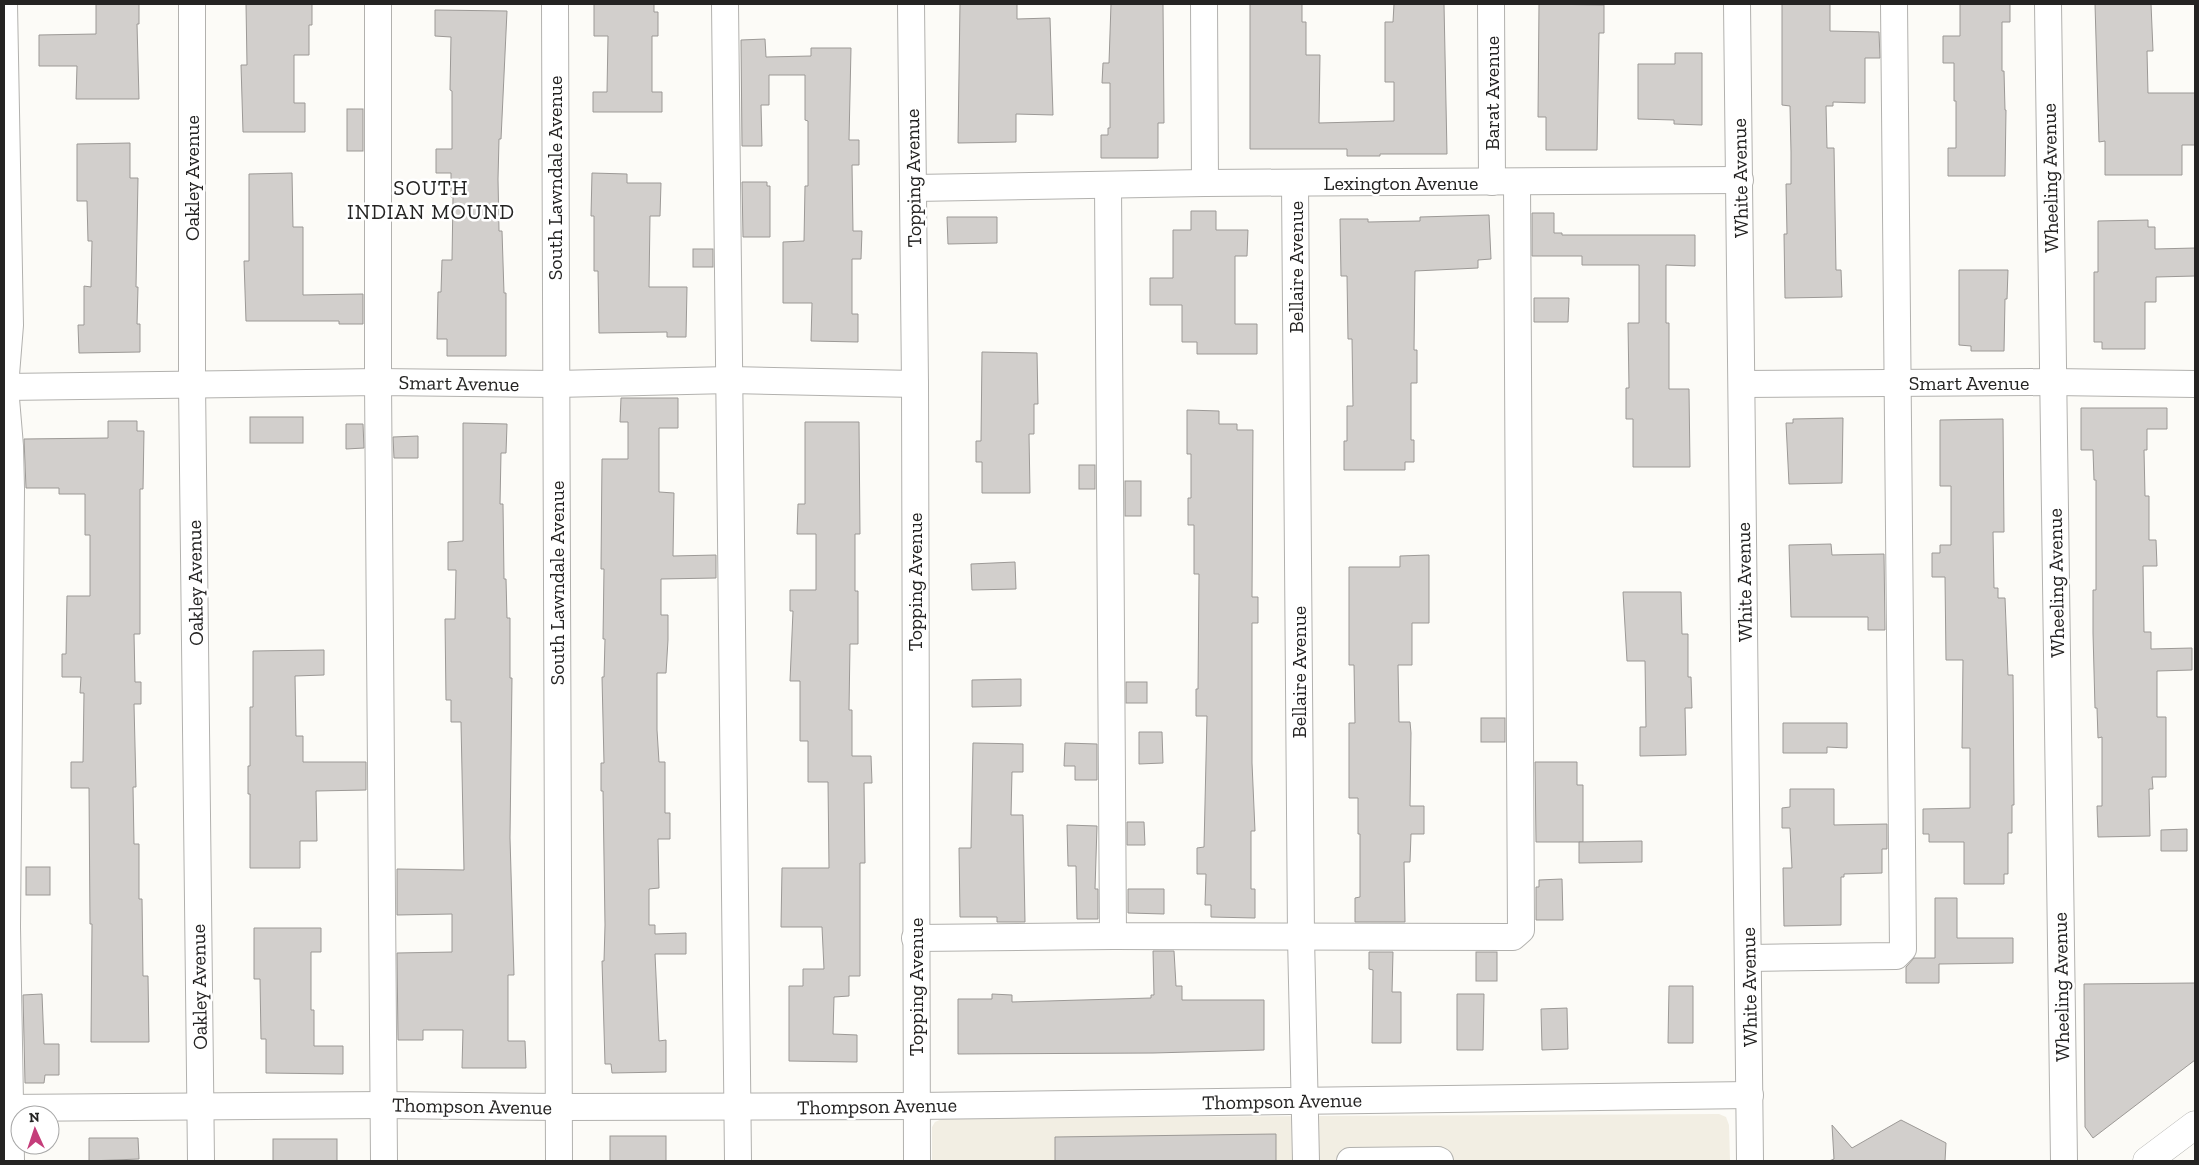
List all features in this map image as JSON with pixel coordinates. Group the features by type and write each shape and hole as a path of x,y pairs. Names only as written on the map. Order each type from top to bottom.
{"main road":[{"path":"2147,1161 2195,1125"}],"street":[{"path":"4,4 10,325 4,387 10,446 7,1108 11,1161"},
{"name":"Oakley Avenue","path":"192,4 192,383 201,1161"},
{"path":"378,4 378,382 384,1161"},
{"name":"South Lawndale Avenue","path":"555,4 559,1161"},
{"path":"725,4 738,1161"},
{"name":"Topping Avenue","path":"911,4 915,384 917,1161"},
{"path":"1204,4 1205,183"},
{"name":"Barat Avenue","path":"916,938 1113,936 1513,937 1521,930 1505,182 1491,4"},
{"name":"White Avenue","path":"1737,4 1750,1161"},
{"path":"1748,958 1896,956 1903,949 1896,383 1894,4"},
{"name":"Wheeling Avenue","path":"2048,4 2064,1161"},
{"name":"Lexington Avenue","path":"913,188 1205,183 1740,180"},
{"name":"Bellaire Avenue","path":"1295,183 1301,937 1306,1161"},
{"path":"1108,185 1113,936"},
{"name":"Smart Avenue","path":"4,387 192,383 378,382 556,384 730,380 915,384"},
{"name":"Smart Avenue","path":"1742,384 2053,382 2195,384"},
{"name":"Thompson Avenue","path":"7,1108 384,1105 738,1108 1750,1095"},
{"path":"1350,1161 1440,1161"}],"shaded area":[{"path":"1719,1114 1726,1117 1729,1125 1730,1161 932,1161 932,1127 935,1122 944,1118"}],"building":[{"path":"96,4 139,4 139,24 137,24 139,99 76,99 77,66 39,66 39,35 96,34"},
{"path":"246,4 312,4 312,25 309,25 309,55 294,55 294,103 305,103 305,132 243,132 241,65 247,65"},
{"path":"594,4 654,4 654,12 658,12 658,36 652,36 652,92 662,92 662,112 593,112 593,92 607,92 608,36 594,36"},
{"path":"960,4 1017,4 1017,19 1050,18 1053,115 1016,114 1016,142 958,143"},
{"path":"1111,4 1163,4 1164,123 1158,123 1158,158 1101,158 1101,135 1108,135 1108,128 1110,128 1110,83 1102,83 1103,63 1109,63"},
{"path":"1250,4 1302,4 1302,22 1306,22 1306,55 1320,55 1319,123 1394,121 1394,82 1385,82 1385,22 1393,22 1394,4 1444,4 1447,154 1347,156 1347,149 1250,149"},
{"path":"1539,4 1604,5 1604,33 1599,33 1597,150 1546,150 1546,117 1538,117"},
{"path":"1782,4 1830,4 1830,31 1879,32 1880,58 1865,58 1865,103 1833,102 1833,106 1826,106 1827,148 1834,148 1836,270 1841,270 1842,297 1785,298 1784,234 1787,234 1786,184 1791,184 1791,152 1790,106 1782,105"},
{"path":"1960,4 2010,4 2010,22 2002,22 2002,71 2004,71 2006,110 2005,176 1948,176 1948,148 1956,148 1956,101 1954,101 1954,63 1943,63 1943,36 1960,36"},
{"path":"2095,4 2151,4 2153,51 2147,51 2148,93 2195,93 2195,145 2182,145 2182,175 2105,175 2105,141 2099,142"},
{"path":"435,10 507,11 498,179 499,231 502,231 504,293 506,293 506,356 447,356 447,339 437,339 438,292 441,292 442,260 452,260 453,197 451,197 451,173 436,173 436,149 452,149 452,91 450,90 451,37 435,36"},
{"path":"765,39 766,57 811,56 811,48 851,48 849,140 859,140 859,165 852,165 853,231 862,231 861,259 852,259 852,314 858,314 858,342 811,341 812,303 783,303 783,242 804,241 805,186 808,186 808,121 805,120 805,75 769,75 769,105 761,105 762,146 742,146 741,40"},
{"path":"1675,53 1702,53 1702,125 1674,124 1674,120 1638,119 1638,64 1675,64"},
{"path":"347,109 363,109 363,151 347,151"},
{"path":"130,143 130,178 138,178 136,287 138,287 137,324 140,324 140,352 79,353 78,325 84,325 84,286 91,287 92,241 88,241 87,201 77,201 77,144"},
{"path":"292,173 293,227 303,227 303,295 363,294 363,324 339,324 339,321 246,321 244,261 249,261 249,174"},
{"path":"592,173 627,174 627,183 661,183 660,216 650,216 649,287 687,287 686,337 667,337 667,332 599,333 598,271 594,271 594,216 591,216"},
{"path":"742,182 767,182 767,186 770,186 770,237 743,237"},
{"path":"1191,211 1216,211 1216,230 1248,230 1247,256 1235,256 1235,324 1257,324 1257,354 1197,354 1197,342 1182,342 1182,305 1150,305 1150,278 1173,278 1173,230 1191,230"},
{"path":"1532,213 1554,213 1554,233 1562,233 1562,235 1695,235 1695,266 1666,265 1666,323 1669,323 1669,389 1689,389 1690,467 1633,467 1633,419 1626,419 1626,388 1629,388 1628,323 1639,323 1639,265 1582,265 1582,256 1532,256"},
{"path":"1489,215 1491,259 1478,260 1478,268 1415,271 1414,350 1417,350 1417,383 1411,383 1411,440 1414,440 1414,462 1405,462 1405,470 1344,470 1344,441 1347,441 1347,406 1353,406 1352,339 1348,339 1347,276 1341,276 1340,219 1368,219 1368,222 1420,221 1420,217"},
{"path":"947,217 997,217 997,243 948,244"},
{"path":"2148,220 2148,227 2155,227 2155,249 2195,248 2195,276 2156,277 2156,302 2145,302 2145,349 2102,349 2102,342 2094,342 2094,272 2098,272 2098,221"},
{"path":"693,249 713,249 713,267 693,267"},
{"path":"1959,270 2008,270 2007,299 2005,299 2004,351 1971,351 1971,346 1959,345"},
{"path":"1534,298 1569,298 1568,322 1534,322"},
{"path":"982,352 1037,353 1038,404 1034,404 1034,434 1029,434 1030,493 982,493 982,462 976,462 976,441 981,441"},
{"path":"621,398 678,398 678,428 659,428 659,492 674,493 673,556 716,555 716,578 661,579 661,615 668,615 668,640 666,673 657,673 657,730 659,762 665,762 665,813 670,813 670,839 658,839 659,888 649,889 649,925 655,925 655,934 686,933 686,954 655,954 659,1041 666,1040 666,1072 612,1073 611,1064 605,1064 602,961 604,961 605,925 603,791 601,791 601,763 604,763 602,677 604,677 605,639 603,639 604,569 601,569 602,459 628,459 628,422 620,422"},
{"path":"2081,408 2167,408 2167,429 2147,429 2147,450 2144,450 2145,496 2149,496 2149,540 2156,540 2157,566 2143,566 2144,632 2151,632 2151,649 2192,648 2192,670 2157,671 2157,717 2166,717 2166,777 2152,777 2153,789 2149,789 2150,836 2098,837 2097,806 2102,806 2102,737 2098,738 2097,708 2095,708 2093,633 2093,590 2096,590 2096,480 2094,480 2093,450 2081,450"},
{"path":"1187,410 1219,411 1219,424 1237,424 1237,430 1253,430 1252,597 1258,597 1258,623 1252,623 1252,763 1255,831 1251,831 1251,889 1255,889 1255,918 1211,917 1211,905 1205,905 1206,874 1197,874 1197,848 1204,847 1207,716 1196,716 1199,574 1194,574 1194,525 1188,525 1188,498 1191,498 1191,454 1187,454"},
{"path":"250,417 303,417 303,443 250,443"},
{"path":"1843,418 1842,483 1789,484 1786,423 1793,423 1793,419"},
{"path":"2003,419 2004,532 1993,532 1994,588 1998,588 1998,598 2005,598 2008,675 2013,675 2014,805 2012,805 2012,833 2008,833 2008,874 2004,874 2004,884 1964,884 1964,842 1929,842 1929,834 1923,834 1923,809 1970,808 1970,748 1962,748 1963,660 1946,660 1945,577 1932,577 1932,553 1940,553 1940,545 1951,545 1951,486 1940,486 1940,420"},
{"path":"108,421 137,421 137,431 144,431 143,489 140,489 140,634 134,634 135,682 141,682 141,704 134,704 136,787 133,787 134,844 139,844 139,899 142,899 143,976 148,976 149,1042 91,1042 92,924 90,924 89,788 71,788 71,762 83,762 84,693 80,693 81,677 62,677 62,654 66,654 67,596 90,596 90,535 85,535 85,494 59,494 59,488 26,488 24,439 108,438"},
{"path":"805,422 859,422 860,534 855,534 855,591 858,591 858,644 850,644 849,710 852,710 852,756 871,756 872,783 864,783 865,863 860,863 860,976 849,976 849,996 834,997 833,1034 857,1035 857,1062 789,1061 789,986 803,986 803,969 824,969 822,927 781,927 782,868 829,868 828,782 808,782 808,741 800,741 800,681 790,681 793,611 790,611 790,590 816,590 816,534 797,534 798,504 805,504"},
{"path":"463,423 507,424 506,453 501,453 500,504 503,504 504,579 506,579 507,618 510,618 510,678 512,678 510,838 514,975 508,975 508,1041 525,1041 526,1068 462,1068 463,1030 423,1030 423,1040 398,1040 397,953 452,952 452,914 397,915 397,869 464,870 461,722 451,722 451,700 446,700 445,619 455,619 456,570 448,570 448,542 463,541"},
{"path":"346,424 363,424 364,448 346,449"},
{"path":"418,436 418,458 394,458 393,437"},
{"path":"1079,465 1095,465 1095,489 1079,489"},
{"path":"1125,481 1141,481 1141,516 1125,516"},
{"path":"1831,544 1832,555 1884,554 1885,630 1868,630 1868,617 1791,617 1789,545"},
{"path":"1429,555 1429,623 1412,623 1412,665 1398,665 1399,722 1410,722 1411,733 1410,806 1424,806 1424,834 1411,834 1410,862 1404,862 1405,922 1355,922 1355,898 1360,897 1360,834 1358,834 1358,798 1349,798 1349,723 1355,723 1354,665 1349,665 1349,567 1400,567 1400,556"},
{"path":"1015,562 1016,589 972,590 971,564"},
{"path":"1623,592 1681,592 1682,634 1688,634 1688,677 1691,677 1692,708 1685,708 1686,755 1640,756 1640,727 1646,727 1645,661 1627,661"},
{"path":"324,650 324,675 295,676 296,736 303,736 303,762 366,762 366,790 316,791 317,841 300,841 300,868 250,868 248,766 250,766 250,707 253,707 253,651"},
{"path":"1021,679 1021,706 972,707 972,680"},
{"path":"1126,682 1147,682 1147,703 1126,703"},
{"path":"1481,718 1505,718 1505,742 1481,742"},
{"path":"1783,723 1847,723 1847,748 1827,747 1827,753 1783,753"},
{"path":"1139,732 1162,732 1163,763 1139,764"},
{"path":"973,743 1023,744 1023,772 1012,772 1011,815 1023,815 1025,922 997,922 997,917 960,917 959,848 971,848"},
{"path":"1065,743 1097,744 1097,780 1075,780 1075,766 1064,766"},
{"path":"1535,762 1577,762 1577,785 1583,785 1583,842 1536,842"},
{"path":"1790,789 1834,789 1834,825 1887,824 1887,849 1882,849 1882,873 1844,874 1844,877 1841,877 1841,925 1784,926 1783,868 1792,868 1790,828 1782,828 1782,808 1790,807"},
{"path":"1127,822 1144,822 1145,845 1127,845"},
{"path":"1067,825 1097,826 1095,889 1098,889 1098,919 1077,919 1076,866 1068,866"},
{"path":"2187,829 2187,851 2161,851 2161,830"},
{"path":"1642,841 1642,862 1579,863 1579,842"},
{"path":"26,867 50,867 50,895 26,895"},
{"path":"1562,879 1563,920 1536,920 1536,887 1539,887 1539,880"},
{"path":"1128,889 1164,889 1164,914 1128,913"},
{"path":"1935,898 1957,898 1957,938 2013,938 2013,963 1939,964 1939,983 1906,983 1906,967 1914,958 1935,958"},
{"path":"254,928 321,928 321,952 311,952 311,1010 314,1010 314,1046 343,1046 343,1074 266,1073 266,1039 261,1039 260,979 254,979"},
{"path":"1153,951 1174,951 1176,986 1182,986 1182,1000 1264,1000 1264,1050 1153,1053 958,1054 958,999 992,999 992,994 1012,995 1012,1002 1151,998 1151,995 1154,995"},
{"path":"1369,952 1393,952 1392,992 1401,992 1401,1043 1372,1043 1373,970 1369,969"},
{"path":"1476,952 1497,952 1497,981 1476,981"},
{"path":"2195,983 2195,1060 2093,1138 2085,1127 2084,984"},
{"path":"1669,986 1693,986 1693,1043 1668,1043"},
{"path":"42,994 44,1044 59,1044 59,1075 45,1075 44,1083 25,1083 23,995"},
{"path":"1457,994 1484,994 1483,1050 1457,1050"},
{"path":"1567,1008 1568,1049 1542,1050 1541,1009"},
{"path":"1901,1120 1946,1143 1945,1161 1829,1161 1834,1159 1832,1125 1852,1148"},
{"path":"1276,1134 1276,1161 1055,1161 1055,1137"},
{"path":"610,1136 666,1136 666,1161 610,1161"},
{"path":"89,1138 138,1138 139,1159 89,1161"},
{"path":"273,1139 337,1139 337,1161 273,1161"}],"district":[{"name":"SOUTH INDIAN MOUND","path":"431,200"}]}
